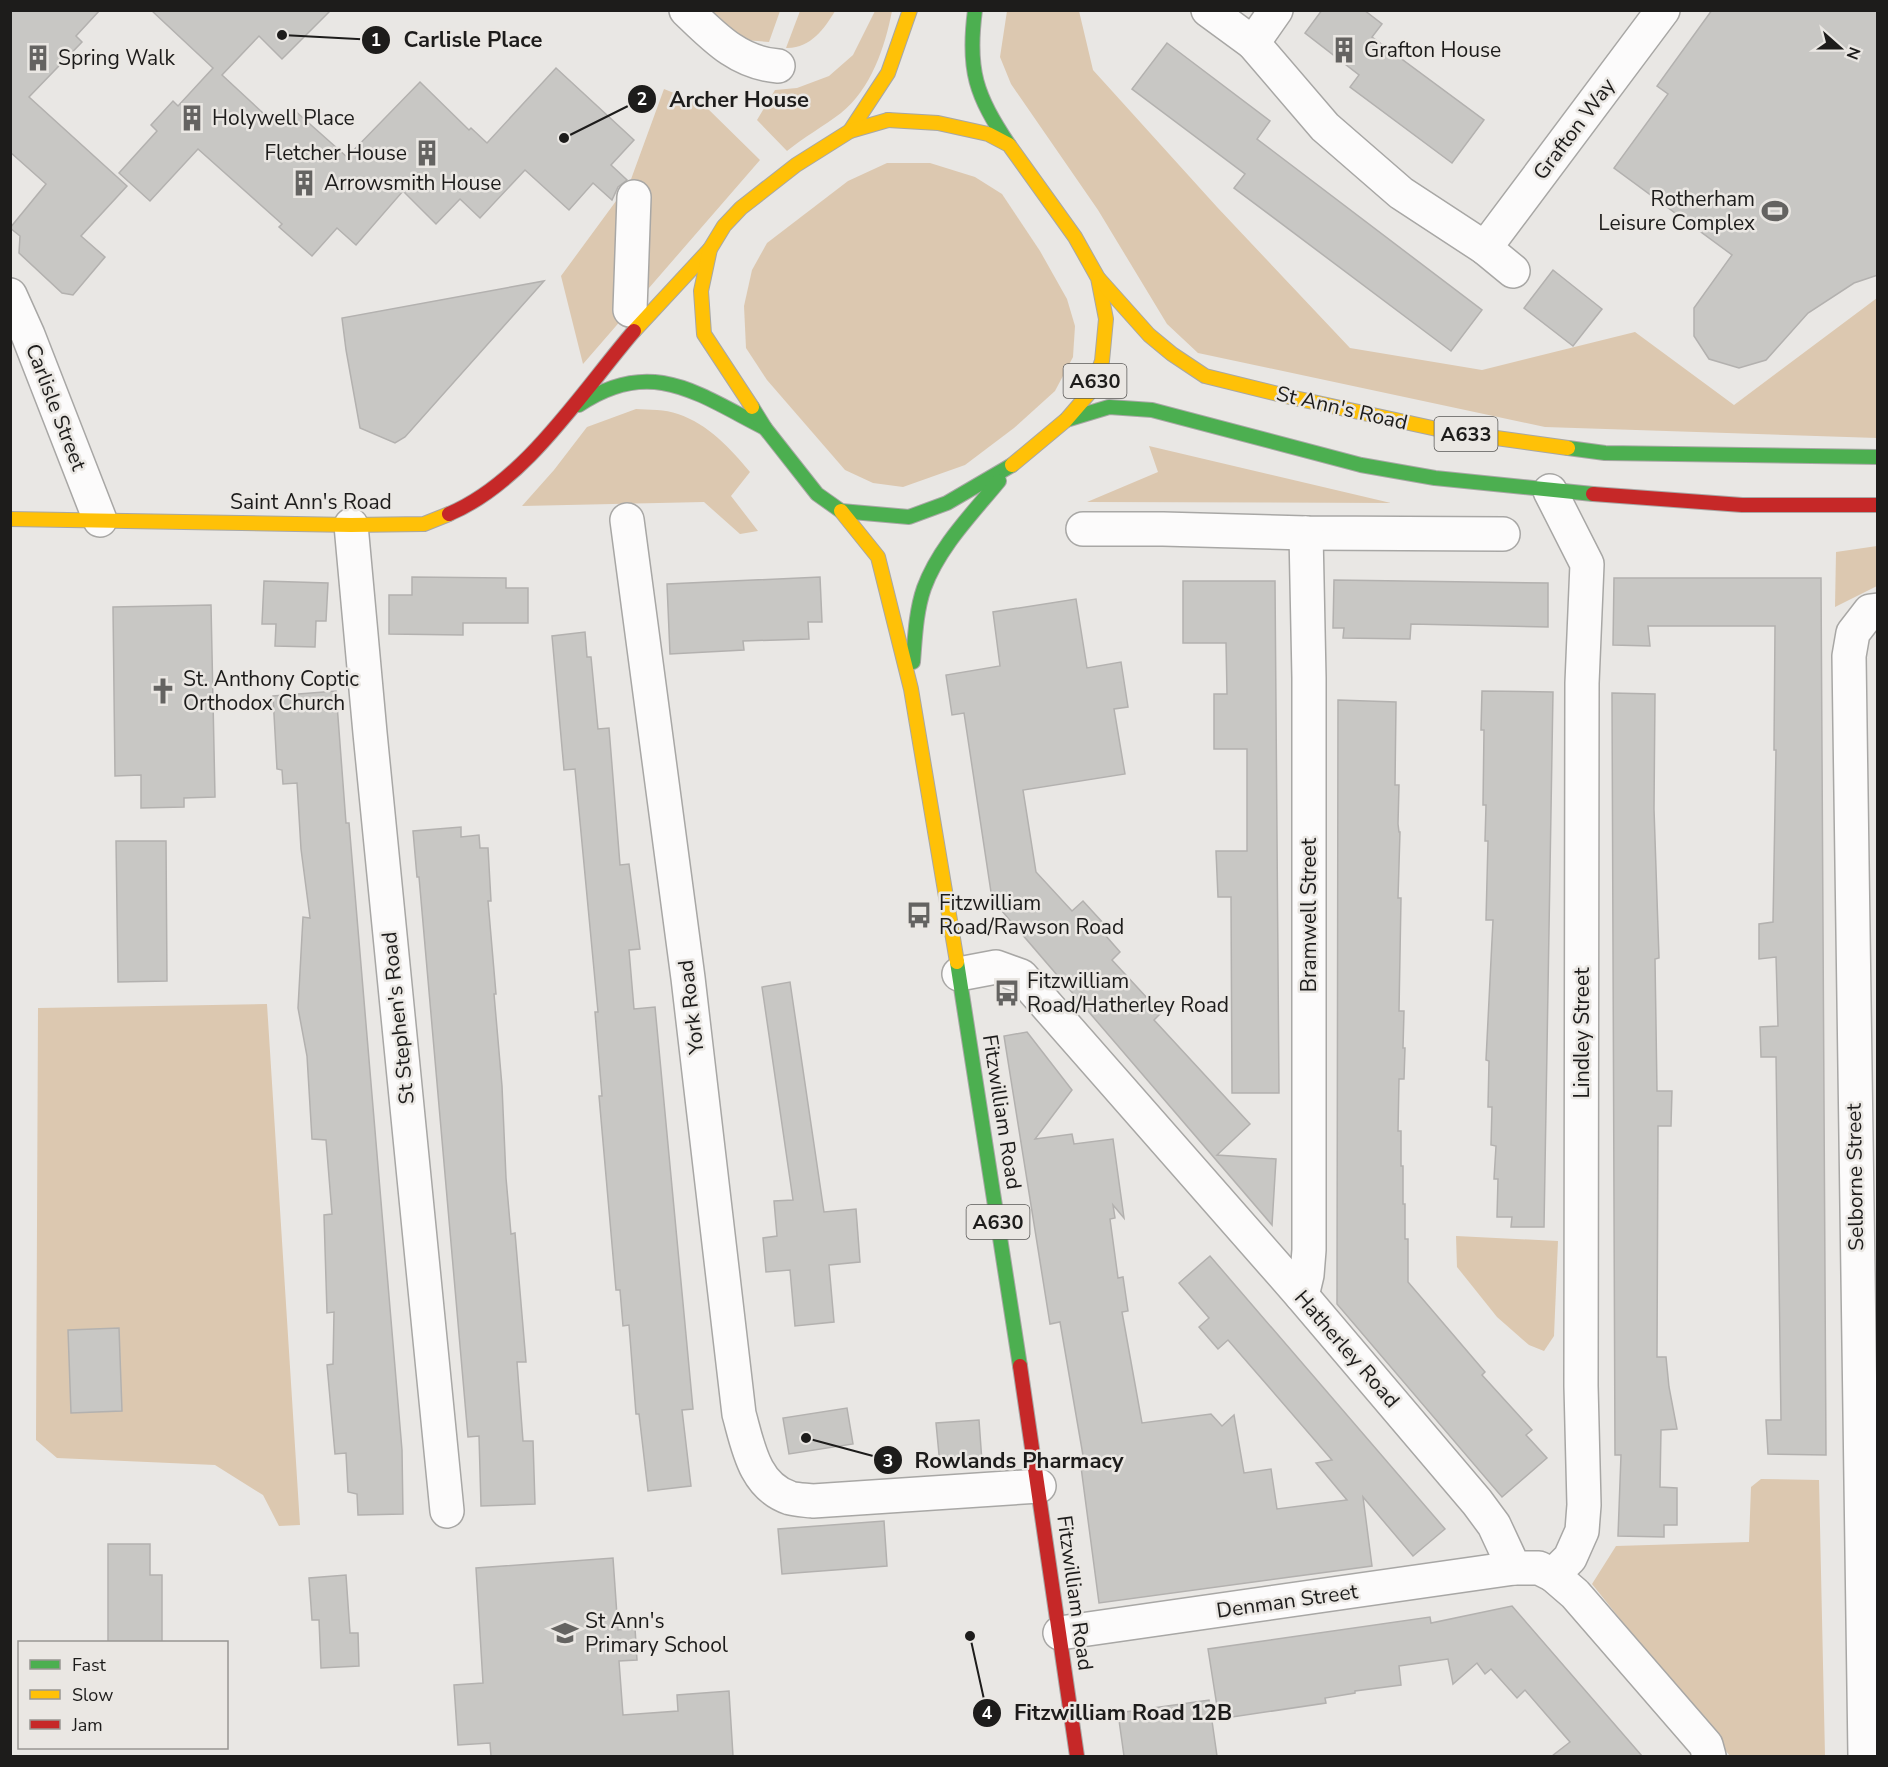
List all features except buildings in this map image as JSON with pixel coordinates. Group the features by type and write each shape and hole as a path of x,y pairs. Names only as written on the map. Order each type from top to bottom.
{"main road":[{"name":"A630","path":"850,131 888,73 910,10"},
{"name":"A630","path":"975,10 972,28 973,74 981,100 1009,145 1075,237 1098,278 1106,319 1102,361 1091,391 1066,420 1009,467 947,503 909,517 841,511 817,494 765,429 704,334 701,291 710,249 724,226 741,208 796,165 850,131 888,120 938,123 988,134 1009,145"},
{"name":"Saint Ann's Road","path":"10,519 351,525 424,524 472,504 516,470 570,410 644,319 710,249"},
{"name":"St Ann's Road","path":"1098,278 1149,335 1205,376 1290,397 1446,431 1605,453 1878,457"},
{"name":"Saint Ann's Road","path":"570,410 607,388 636,381 670,383 684,387 765,429"},
{"name":"A633","path":"1066,420 1109,407 1152,410 1361,465 1436,478 1550,491 1742,505 1878,505"},
{"name":"Fitzwilliam Road","path":"911,689 916,624 924,588 937,560 1009,467"},
{"name":"Fitzwilliam Road","path":"841,511 878,557 911,689 960,974 1039,1486 1077,1756"}],"street":[{"path":"686,10 739,57 778,66"},
{"path":"1208,10 1253,43 1325,127 1401,193 1485,248 1513,271"},
{"path":"1253,43 1276,10"},
{"name":"Grafton Way","path":"1485,248 1663,10"},
{"path":"630,310 633,197"},
{"name":"Carlisle Street","path":"10,295 28,335 100,520"},
{"name":"Lindley Street","path":"1550,491 1587,564 1582,683 1581,1386 1584,1505 1582,1531 1570,1558 1552,1575"},
{"name":"York Road","path":"627,520 688,978 739,1414 753,1462 771,1487 791,1498 813,1501 1039,1486"},
{"name":"St Stephen's Road","path":"351,525 447,1511"},
{"path":"1083,529 1503,534"},
{"name":"Bramwell Street","path":"1302,1296 1309,1250 1309,678 1306,533"},
{"name":"Selborne Street","path":"1865,1756 1849,656 1853,633 1870,611 1878,610"},
{"name":"Hatherley Road","path":"960,974 996,968 1021,976 1302,1296 1477,1502 1494,1525 1514,1568"},
{"path":"1514,1568 1539,1568 1552,1575 1575,1594 1706,1745 1709,1756"},
{"name":"Denman Street","path":"1060,1633 1514,1568"}],"shaded area":[{"path":"713,11 780,11 769,42 744,40 715,16"},
{"path":"800,11 835,11 816,36 802,45 786,48"},
{"path":"875,11 892,11 881,53 861,92 841,113 787,151 757,120 775,90 797,88 829,76 853,55"},
{"path":"1007,11 1079,11 1093,70 1217,207 1350,348 1482,370 1635,332 1734,405 1877,298 1877,438 1545,427 1198,353 1167,324 1098,210 1011,84 1000,57"},
{"path":"664,89 704,105 760,160 583,364 561,276 630,182"},
{"path":"887,163 930,163 975,177 1002,194 1040,251 1067,299 1075,326 1073,357 1055,391 1014,428 965,465 903,487 873,483 845,470 767,380 746,348 744,306 752,270 767,243 848,181"},
{"path":"636,409 668,411 689,418 709,430 726,446 750,472 731,496 758,531 740,534 704,502 522,506 554,470 587,427"},
{"path":"1149,446 1391,503 1087,502 1158,472"},
{"path":"1877,546 1877,586 1835,607 1836,552"},
{"path":"267,1004 300,1525 279,1526 263,1495 215,1465 57,1458 36,1440 38,1008"},
{"path":"1456,1236 1558,1241 1554,1336 1544,1351 1529,1345 1497,1317 1457,1267"},
{"path":"1761,1479 1819,1480 1825,1756 1730,1756 1592,1584 1616,1546 1749,1542 1751,1487"}],"traffic: fast":[{"path":"975,10 972,50 977,82 989,111 1009,145"},
{"path":"579,405 605,391 629,383 652,382 674,385 696,393 765,428"},
{"path":"752,407 765,428 817,494 841,511 909,517 947,503 1012,465"},
{"path":"1066,420 1109,407 1152,410 1361,465 1435,478 1593,494"},
{"path":"1568,448 1605,453 1878,457"},
{"path":"913,662 919,606 930,573 947,545 999,481"},
{"path":"957,962 1020,1366"}],"traffic: slow":[{"path":"850,131 888,73 910,10"},
{"path":"888,120 938,123 988,134 1009,145 1075,237 1098,278 1106,319 1102,361 1091,391 1066,420 1012,465"},
{"path":"752,407 704,334 701,291 710,249 724,226 741,208 796,165 850,131 888,120"},
{"path":"634,331 710,249"},
{"path":"1099,279 1149,335 1205,376 1446,431 1568,448"},
{"path":"841,511 878,557 911,689 957,962"},
{"path":"10,519 351,525 424,524 449,514"}],"traffic: jam":[{"path":"449,514 477,499 503,481 527,458 572,408 634,331"},
{"path":"1593,494 1742,505 1878,505"},
{"path":"1020,1366 1077,1756"}],"place":[{"name":"Carlisle Place","path":"282,35"},
{"name":"Grafton House","path":"1344,50"},
{"name":"Spring Walk","path":"38,58"},
{"name":"Holywell Place","path":"192,118"},
{"name":"Archer House","path":"564,138"},
{"name":"Fletcher House","path":"427,153"},
{"name":"Arrowsmith House","path":"304,183"},
{"name":"Rotherham Leisure Complex","path":"1775,211"},
{"name":"St. Anthony Coptic Orthodox Church","path":"163,691"},
{"name":"Fitzwilliam Road/Rawson Road","path":"919,915"},
{"name":"Fitzwilliam Road/Hatherley Road","path":"1007,993"},
{"name":"Rowlands Pharmacy","path":"806,1438"},
{"name":"St Ann's Primary School","path":"565,1633"},
{"name":"Fitzwilliam Road 12B","path":"970,1636"}]}
